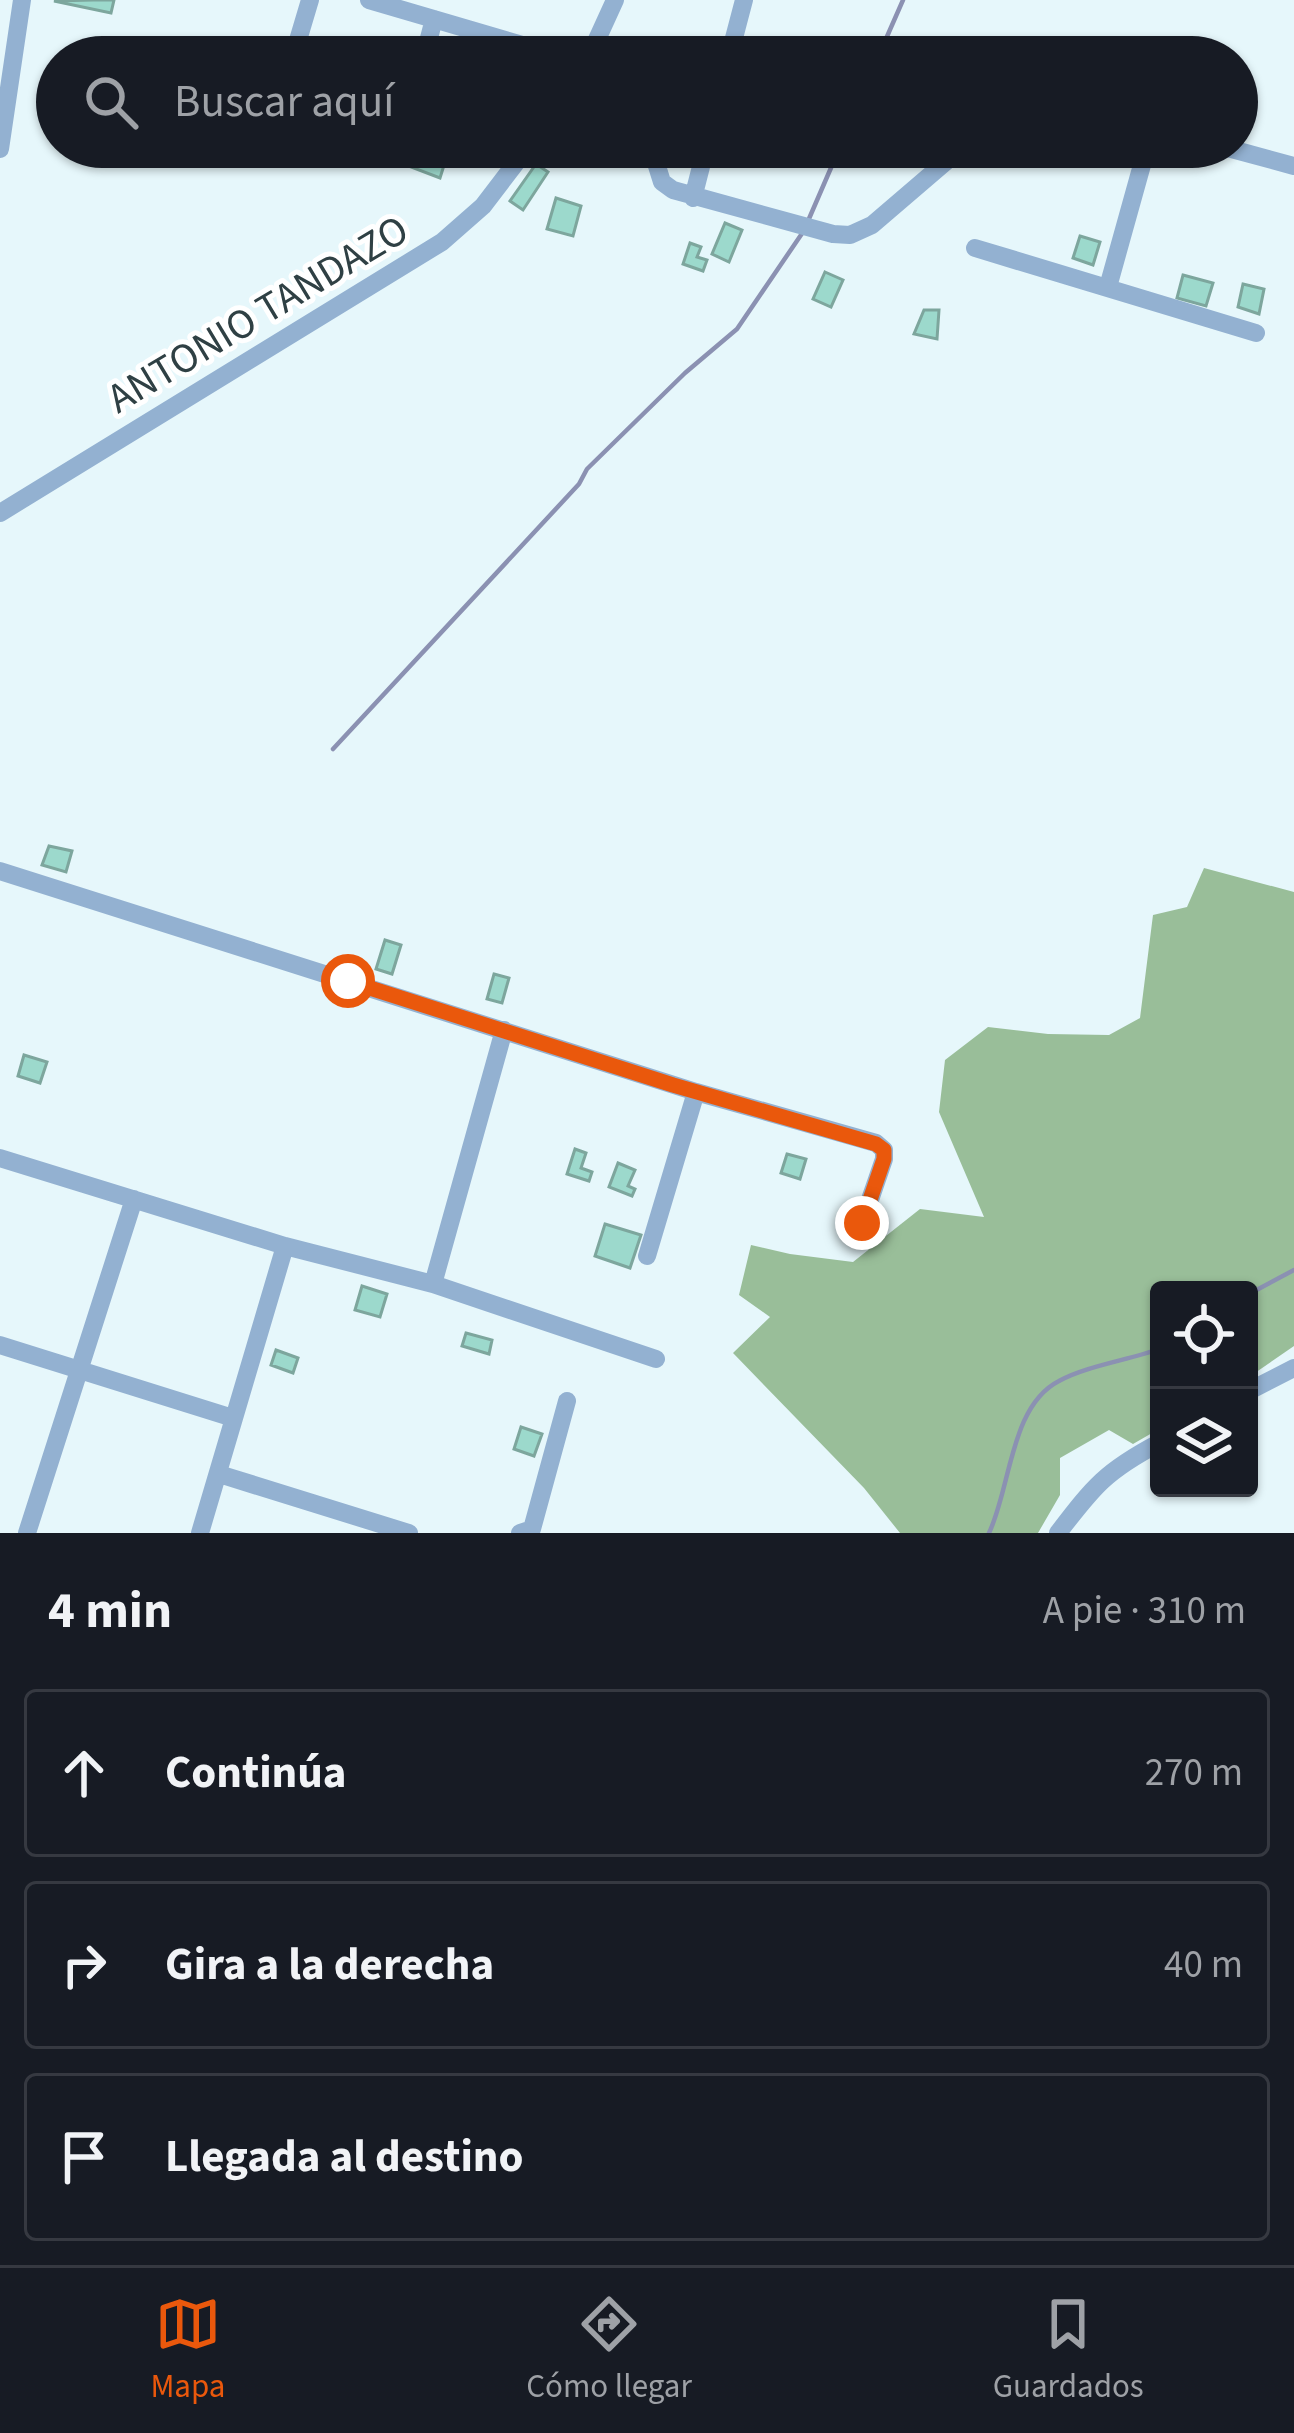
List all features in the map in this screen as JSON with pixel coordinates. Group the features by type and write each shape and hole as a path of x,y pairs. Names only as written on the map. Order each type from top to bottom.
{"street":[{"path":"0,149 22,0"},
{"path":"299,36 310,0"},
{"path":"369,0 491,36"},
{"path":"599,36 615,0"},
{"path":"735,36 744,0"},
{"path":"430,36 434,19"},
{"path":"1258,156 1294,166"},
{"name":"ANTONIO TANDAZO","path":"0,513 442,242 483,206 513,168"},
{"path":"658,168 662,182 693,198 850,235 872,225 938,168"},
{"path":"693,198 701,168"},
{"path":"1108,287 1141,168"},
{"path":"975,248 1256,333"},
{"path":"0,872 696,1092 876,1144 884,1150 884,1159 862,1223"},
{"path":"433,1284 504,1030"},
{"path":"647,1256 696,1092"},
{"path":"0,1158 286,1246 433,1284 656,1359"},
{"path":"27,1533 134,1199"},
{"path":"200,1533 286,1246"},
{"path":"0,1345 233,1418"},
{"path":"1251,1389 1294,1368"},
{"path":"528,1532 567,1401"},
{"path":"1058,1533 1087,1494 1120,1462 1150,1447"},
{"path":"219,1474 410,1533"}],"green space":[{"path":"1204,868 1294,892 1294,1346 1258,1371 1258,1281 1150,1281 1150,1434 1133,1444 1109,1430 1060,1458 1060,1495 1038,1533 900,1533 864,1488 733,1353 770,1317 739,1295 751,1245 853,1262 920,1209 984,1217 939,1112 945,1060 988,1027 1109,1035 1140,1018 1153,915 1187,907"}],"building":[{"path":"114,0 111,13 54,1"},
{"path":"414,168 443,168 440,178"},
{"path":"533,168 548,172 523,210 510,201"},
{"path":"556,198 581,206 573,236 547,229"},
{"path":"725,223 742,230 729,262 712,254"},
{"path":"1080,236 1100,242 1093,265 1073,258"},
{"path":"690,243 701,247 697,257 707,260 703,271 683,264"},
{"path":"825,272 843,280 831,307 813,299"},
{"path":"1183,275 1213,283 1206,306 1177,298"},
{"path":"1243,284 1264,289 1259,314 1238,307"},
{"path":"924,310 939,310 937,339 914,334"},
{"path":"49,846 72,851 66,872 42,865"},
{"path":"385,940 401,945 392,974 376,969"},
{"path":"494,974 509,978 502,1003 487,999"},
{"path":"24,1055 47,1062 40,1083 18,1076"},
{"path":"575,1149 586,1153 581,1168 592,1172 589,1181 567,1174"},
{"path":"787,1154 806,1159 800,1179 781,1173"},
{"path":"618,1163 635,1170 628,1186 635,1189 632,1196 609,1187"},
{"path":"605,1224 641,1235 630,1268 595,1256"},
{"path":"362,1286 387,1294 380,1317 355,1310"},
{"path":"466,1333 492,1340 489,1354 462,1346"},
{"path":"276,1350 298,1358 293,1373 271,1365"},
{"path":"521,1427 542,1434 534,1456 514,1449"}],"waterway":[{"path":"887,36 903,0"},
{"path":"808,221 831,168"},
{"path":"333,749 579,484 587,469 737,329 803,232"},
{"path":"1258,1289 1294,1270"},
{"path":"989,1533 1021,1428 1043,1393 1082,1371 1150,1352"}],"route":[{"path":"348,981 876,1144 884,1150 884,1159 862,1223"}]}
